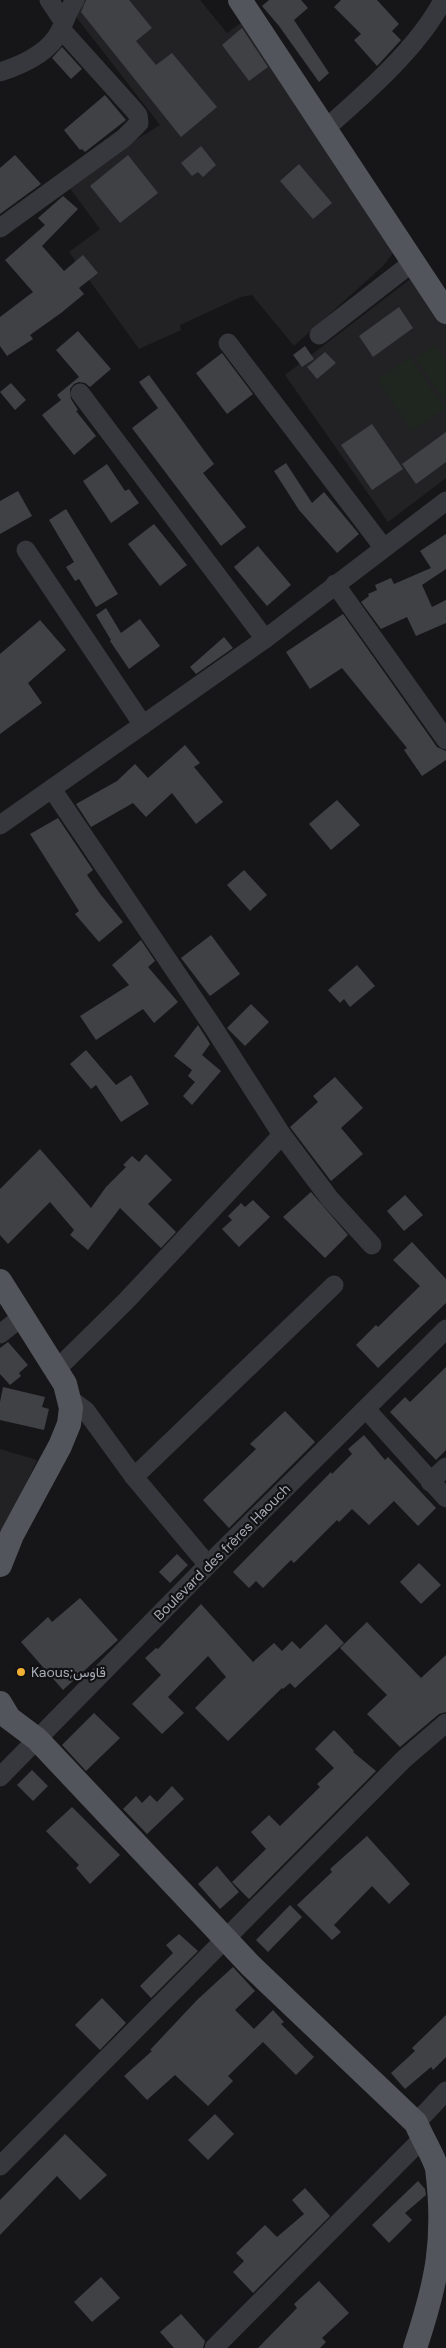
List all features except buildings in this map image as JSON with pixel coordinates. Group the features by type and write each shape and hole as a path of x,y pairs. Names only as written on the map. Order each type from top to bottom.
{"main road":[{"path":"240,0 446,312"},
{"path":"0,1281 65,1384 71,1400 69,1424 60,1446 12,1535 0,1565"},
{"path":"52,1458 51,1442 58,1402 58,1373"},
{"path":"0,1703 9,1718 37,1739 251,1966 419,2131 436,2166 444,2204 446,2242 440,2272 414,2348"}],"street":[{"path":"0,228 124,138 139,123 138,115 62,25 49,0"},
{"path":"0,72 25,63 55,40 75,0"},
{"path":"325,130 361,97 412,44 444,0"},
{"path":"319,335 413,262"},
{"path":"228,343 382,548"},
{"path":"80,393 265,639"},
{"path":"0,825 265,639 446,501"},
{"path":"26,550 143,725"},
{"path":"335,584 446,740"},
{"path":"52,789 213,1027 282,1135 330,1199 372,1245"},
{"path":"58,1373 282,1135"},
{"path":"134,1477 334,1285"},
{"path":"0,1334 23,1316"},
{"name":"Boulevard des frères Haouch","path":"0,1777 208,1565 446,1329"},
{"path":"71,1400 86,1411 134,1477 208,1565"},
{"path":"366,1409 446,1498"},
{"path":"430,1482 446,1467"},
{"path":"0,2166 404,1759 446,1723"},
{"path":"214,2348 419,2131 446,2091"}],"shaded area":[{"path":"73,0 200,0 227,33 242,22 397,248 383,266 294,346 252,295 241,297 180,325 181,330 139,349 69,252 100,229 66,183 160,125 70,9"},
{"path":"413,277 446,324 446,478 388,522 285,375"},
{"path":"435,345 446,361 446,398 444,399 416,359"},
{"path":"410,357 445,409 412,431 378,380"},
{"path":"0,1449 37,1460 0,1540"}],"place":[{"name":"Kaous;قاوس","path":"21,1672"}]}
